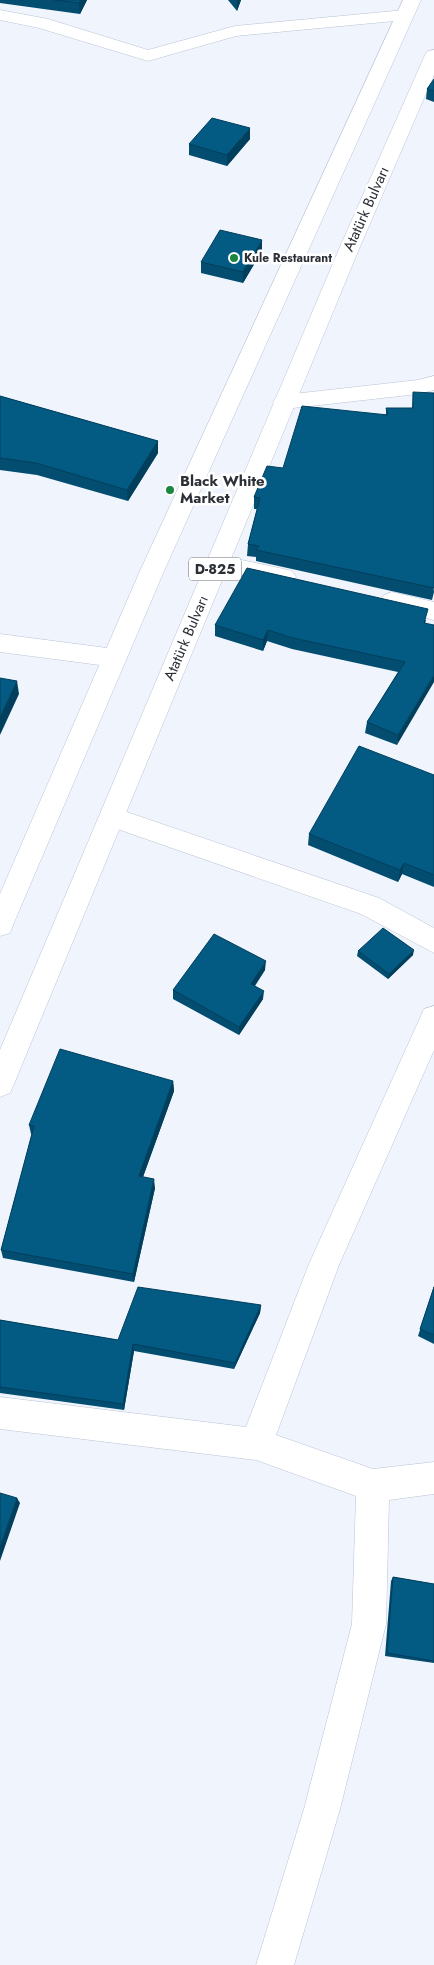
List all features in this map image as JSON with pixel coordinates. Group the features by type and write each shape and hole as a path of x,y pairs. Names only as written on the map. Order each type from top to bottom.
{"main road":[{"path":"0,15 42,23 148,56 235,31 409,7"},
{"path":"0,925 8,886 115,658 156,562 409,7"},
{"name":"Atatürk Bulvarı","path":"0,1084 284,402 434,56"},
{"path":"284,402 418,387 434,383"},
{"path":"218,562 302,581"},
{"path":"368,596 434,611"},
{"path":"0,643 115,658"},
{"path":"112,817 370,906 434,942"},
{"path":"256,1444 324,1264 434,1018"},
{"path":"0,1413 256,1444 373,1485 434,1478"},
{"path":"275,1965 322,1809 368,1624 373,1485"}],"building":[{"path":"54,0 81,0 79,3"},
{"path":"434,79 434,91 427,89"},
{"path":"212,118 250,128 227,155 189,144"},
{"path":"220,230 262,240 243,272 201,262"},
{"path":"413,392 434,393 434,588 256,550 259,546 248,544 260,498 254,497 267,466 283,468 302,406 388,415 386,408 413,408"},
{"path":"0,396 158,441 127,490 36,463 0,458"},
{"path":"247,568 428,609 424,623 434,625 434,675 398,735 367,722 405,662 293,638 268,630 263,640 215,625"},
{"path":"0,678 17,681 0,717"},
{"path":"359,746 434,775 434,875 404,863 400,870 309,834"},
{"path":"383,928 414,950 389,974 358,951"},
{"path":"214,934 266,961 251,984 264,991 239,1027 173,990"},
{"path":"60,1049 173,1081 139,1176 154,1179 133,1274 1,1250 34,1126 29,1125"},
{"path":"138,1287 261,1305 235,1363 133,1344 123,1404 0,1387 0,1320 118,1340"},
{"path":"434,1287 434,1335 420,1329"},
{"path":"0,1493 17,1498 0,1547"},
{"path":"393,1577 434,1584 434,1661 387,1653"}],"place":[{"name":"Kule Restaurant","path":"234,258"},
{"name":"Black White Market","path":"170,490"}]}
